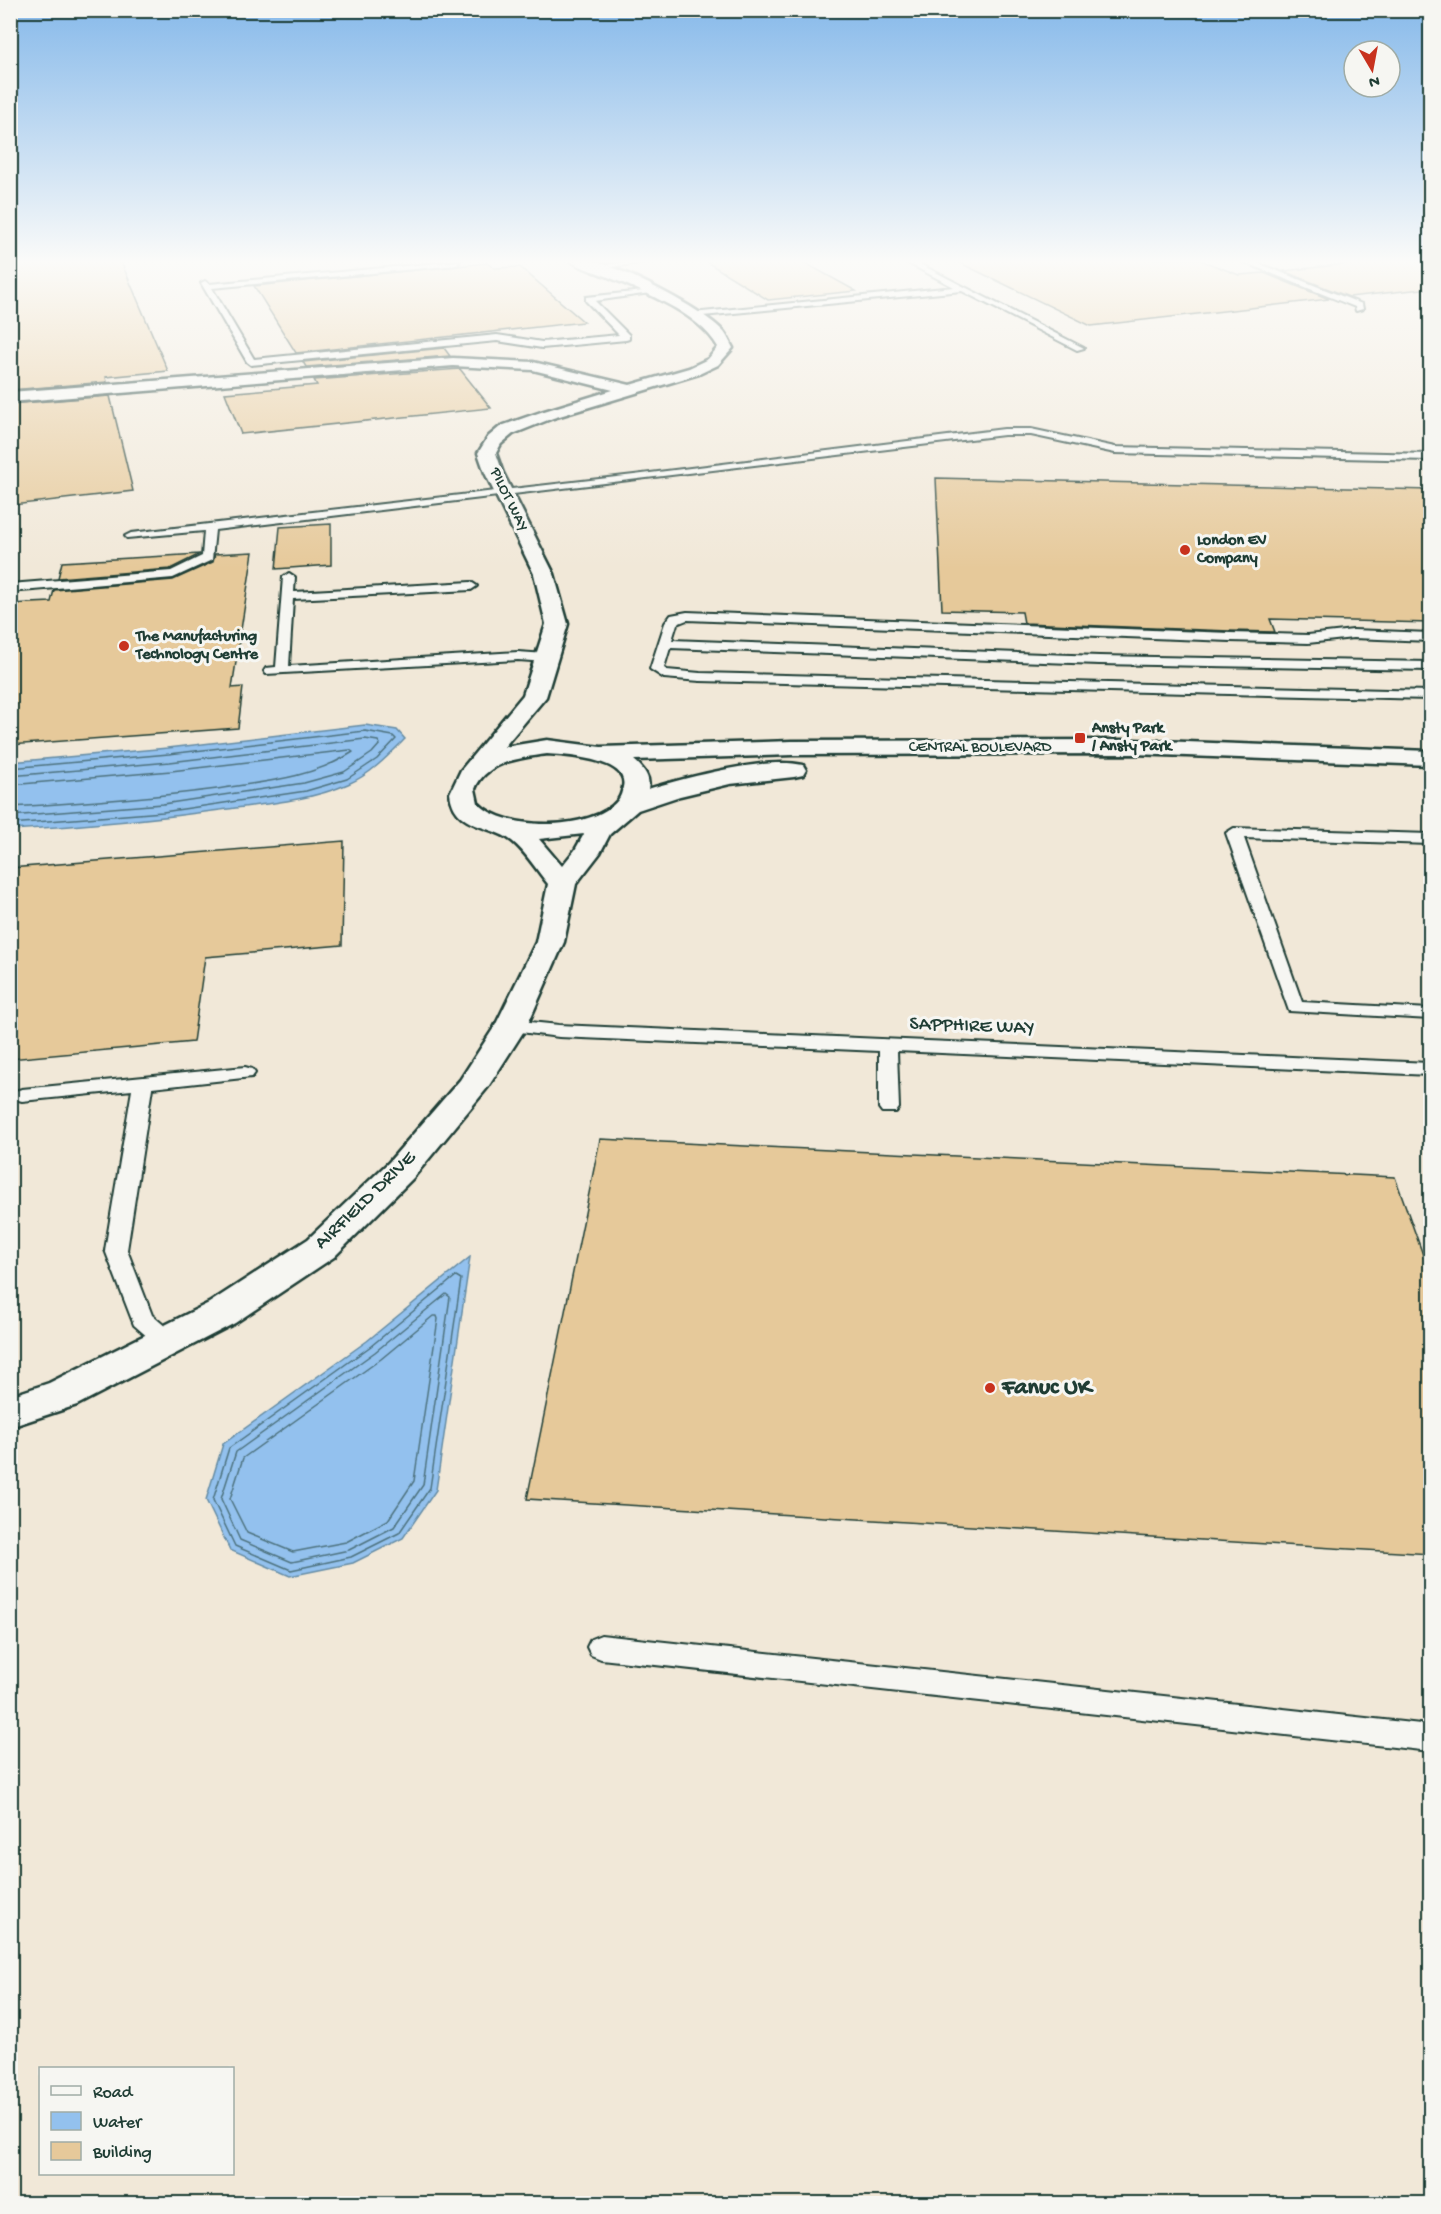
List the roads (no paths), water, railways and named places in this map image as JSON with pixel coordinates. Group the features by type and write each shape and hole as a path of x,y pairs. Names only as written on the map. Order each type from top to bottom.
{"street":[{"name":"PILOT WAY","path":"490,823 473,813 464,802 462,790 466,778 478,767 507,727 543,712 546,658 557,624 544,574 506,493 494,473 487,453 494,441 507,430 547,415 694,371 709,362"},
{"path":"10,397 442,363 497,363 560,371 629,390"},
{"path":"543,712 576,748"},
{"path":"478,767 520,751 547,747 576,748 620,761 632,772 637,784 634,797 625,807 600,822 572,829 542,831 514,829 490,823"},
{"name":"CENTRAL BOULEVARD","path":"602,754 803,748 1134,747 1431,758"},
{"name":"CENTRAL BOULEVARD","path":"625,807 663,792 718,777 758,772 821,769 1018,766 1304,770 1431,775"},
{"name":"AIRFIELD DRIVE","path":"10,1412 63,1394 222,1313 321,1248 401,1170 472,1087 511,1026 550,942 562,883 587,853 599,830 625,807"},
{"path":"490,823 521,835 562,883"}],"lane":[{"path":"341,362 347,371"},
{"path":"131,536 634,478 731,477 1007,443 1057,439 1115,450 1431,457"},
{"path":"10,588 173,574 208,558 210,527"},
{"path":"289,577 276,671 518,656 546,658"},
{"path":"286,596 471,586"},
{"path":"1431,637 1330,634 1308,639 1191,637 687,616 675,618 670,622 666,644 657,669 664,674 1431,695"},
{"path":"666,644 1099,660 1431,666"},
{"path":"1431,838 1234,833 1295,1007 1431,1014"},
{"name":"SAPPHIRE WAY","path":"511,1026 571,1032 1431,1069"},
{"path":"888,1046 889,1108"},
{"path":"22,1095 245,1073"},
{"path":"143,1083 116,1250 142,1319 166,1340"},
{"path":"601,1647 1431,1738"}],"water":[{"path":"365,725 397,730 405,739 364,775 348,784 320,794 274,803 174,816 11,830 11,762 168,748"},
{"path":"470,1257 436,1490 403,1538 353,1563 290,1576 230,1550 206,1500 223,1444 367,1341"}],"place":[{"name":"London EV Company","path":"1185,550"},
{"name":"The Manufacturing Technology Centre","path":"124,646"},
{"name":"Ansty Park / Ansty Park","path":"1080,738"},
{"name":"Fanuc UK","path":"990,1388"}]}
